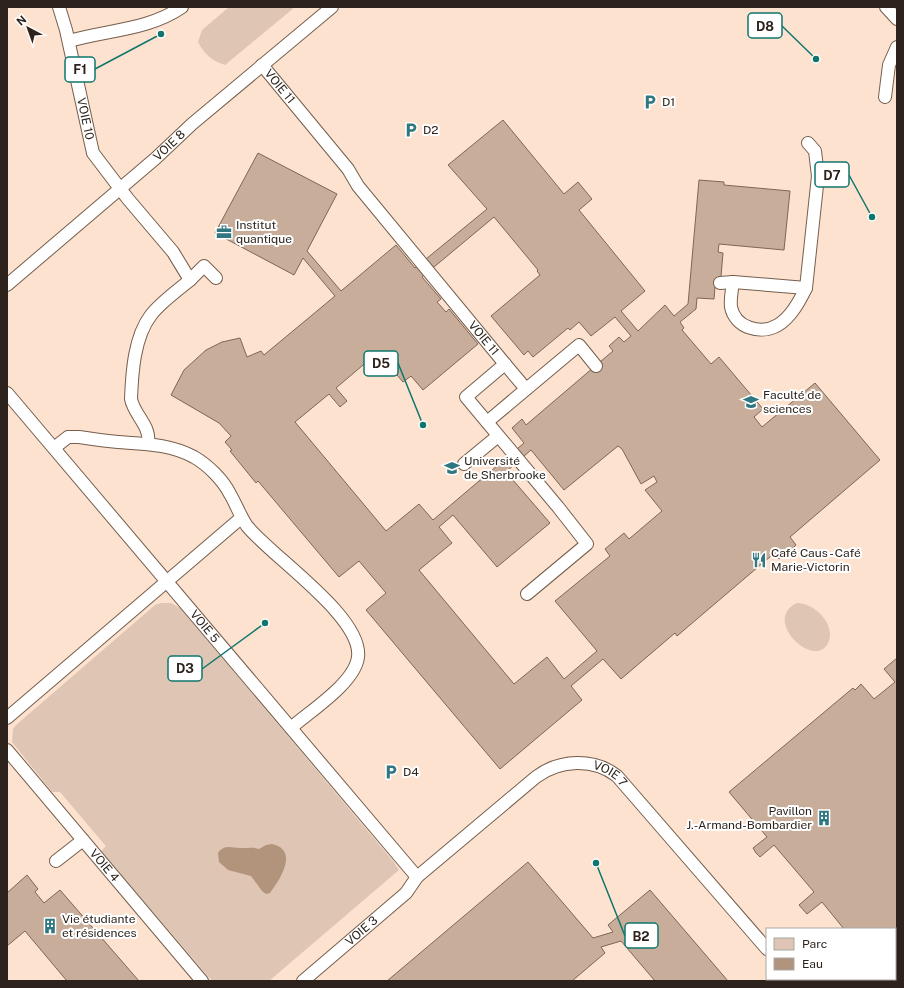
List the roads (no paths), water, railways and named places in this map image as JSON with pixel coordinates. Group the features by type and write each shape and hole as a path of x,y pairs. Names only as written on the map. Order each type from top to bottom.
{"lane":[{"name":"VOIE 10","path":"59,7 69,41 90,146 97,160 173,252 190,280"},
{"path":"69,41 146,24 168,16 182,7"},
{"name":"VOIE 8","path":"7,285 120,189 192,124 332,7"},
{"path":"886,7 897,19"},
{"path":"886,97 889,65 897,47"},
{"name":"VOIE 11","path":"262,65 348,169 363,192 505,364 466,397 587,544 527,594"},
{"path":"733,282 731,306 735,316 749,328 762,330 772,328 782,322 793,311 806,288 818,176 815,151 808,143"},
{"path":"148,443 148,432 134,408 131,399 139,340 145,325 153,313 204,266 216,278"},
{"path":"720,283 733,282 806,288"},
{"path":"487,422 579,345 596,366"},
{"path":"505,364 526,389"},
{"name":"VOIE 5","path":"7,394 417,877"},
{"path":"54,448 65,438 71,436 118,442 148,443 181,451 205,464 230,493 242,518 252,531 333,608 354,634 358,645 357,665 350,676 291,728"},
{"path":"464,464 498,436"},
{"path":"7,718 166,581 242,518"},
{"name":"VOIE 4","path":"7,750 202,981"},
{"name":"VOIE 7","path":"417,877 536,777 550,769 567,764 592,764 611,772 680,847 766,948"},
{"path":"56,861 83,840"},
{"name":"VOIE 3","path":"303,981 406,893 417,877"}],"water":[{"path":"272,844 280,847 285,852 286,859 282,874 270,893 266,894 262,891 251,876 228,870 219,862 218,853 223,848 259,849 266,845"}],"place":[{"name":"F1","path":"161,34"},
{"name":"D8","path":"816,59"},
{"name":"D1","path":"650,102"},
{"name":"D2","path":"411,130"},
{"name":"D7","path":"872,217"},
{"name":"Institut quantique","path":"224,232"},
{"name":"Faculté de sciences","path":"751,402"},
{"name":"D5","path":"423,425"},
{"name":"Université de Sherbrooke","path":"452,468"},
{"name":"Café Caus - Café Marie-Victorin","path":"759,560"},
{"name":"D3","path":"265,623"},
{"name":"D4","path":"391,772"},
{"name":"Pavillon J.-Armand-Bombardier","path":"824,818"},
{"name":"B2","path":"596,863"},
{"name":"Vie étudiante et résidences","path":"50,926"}]}
